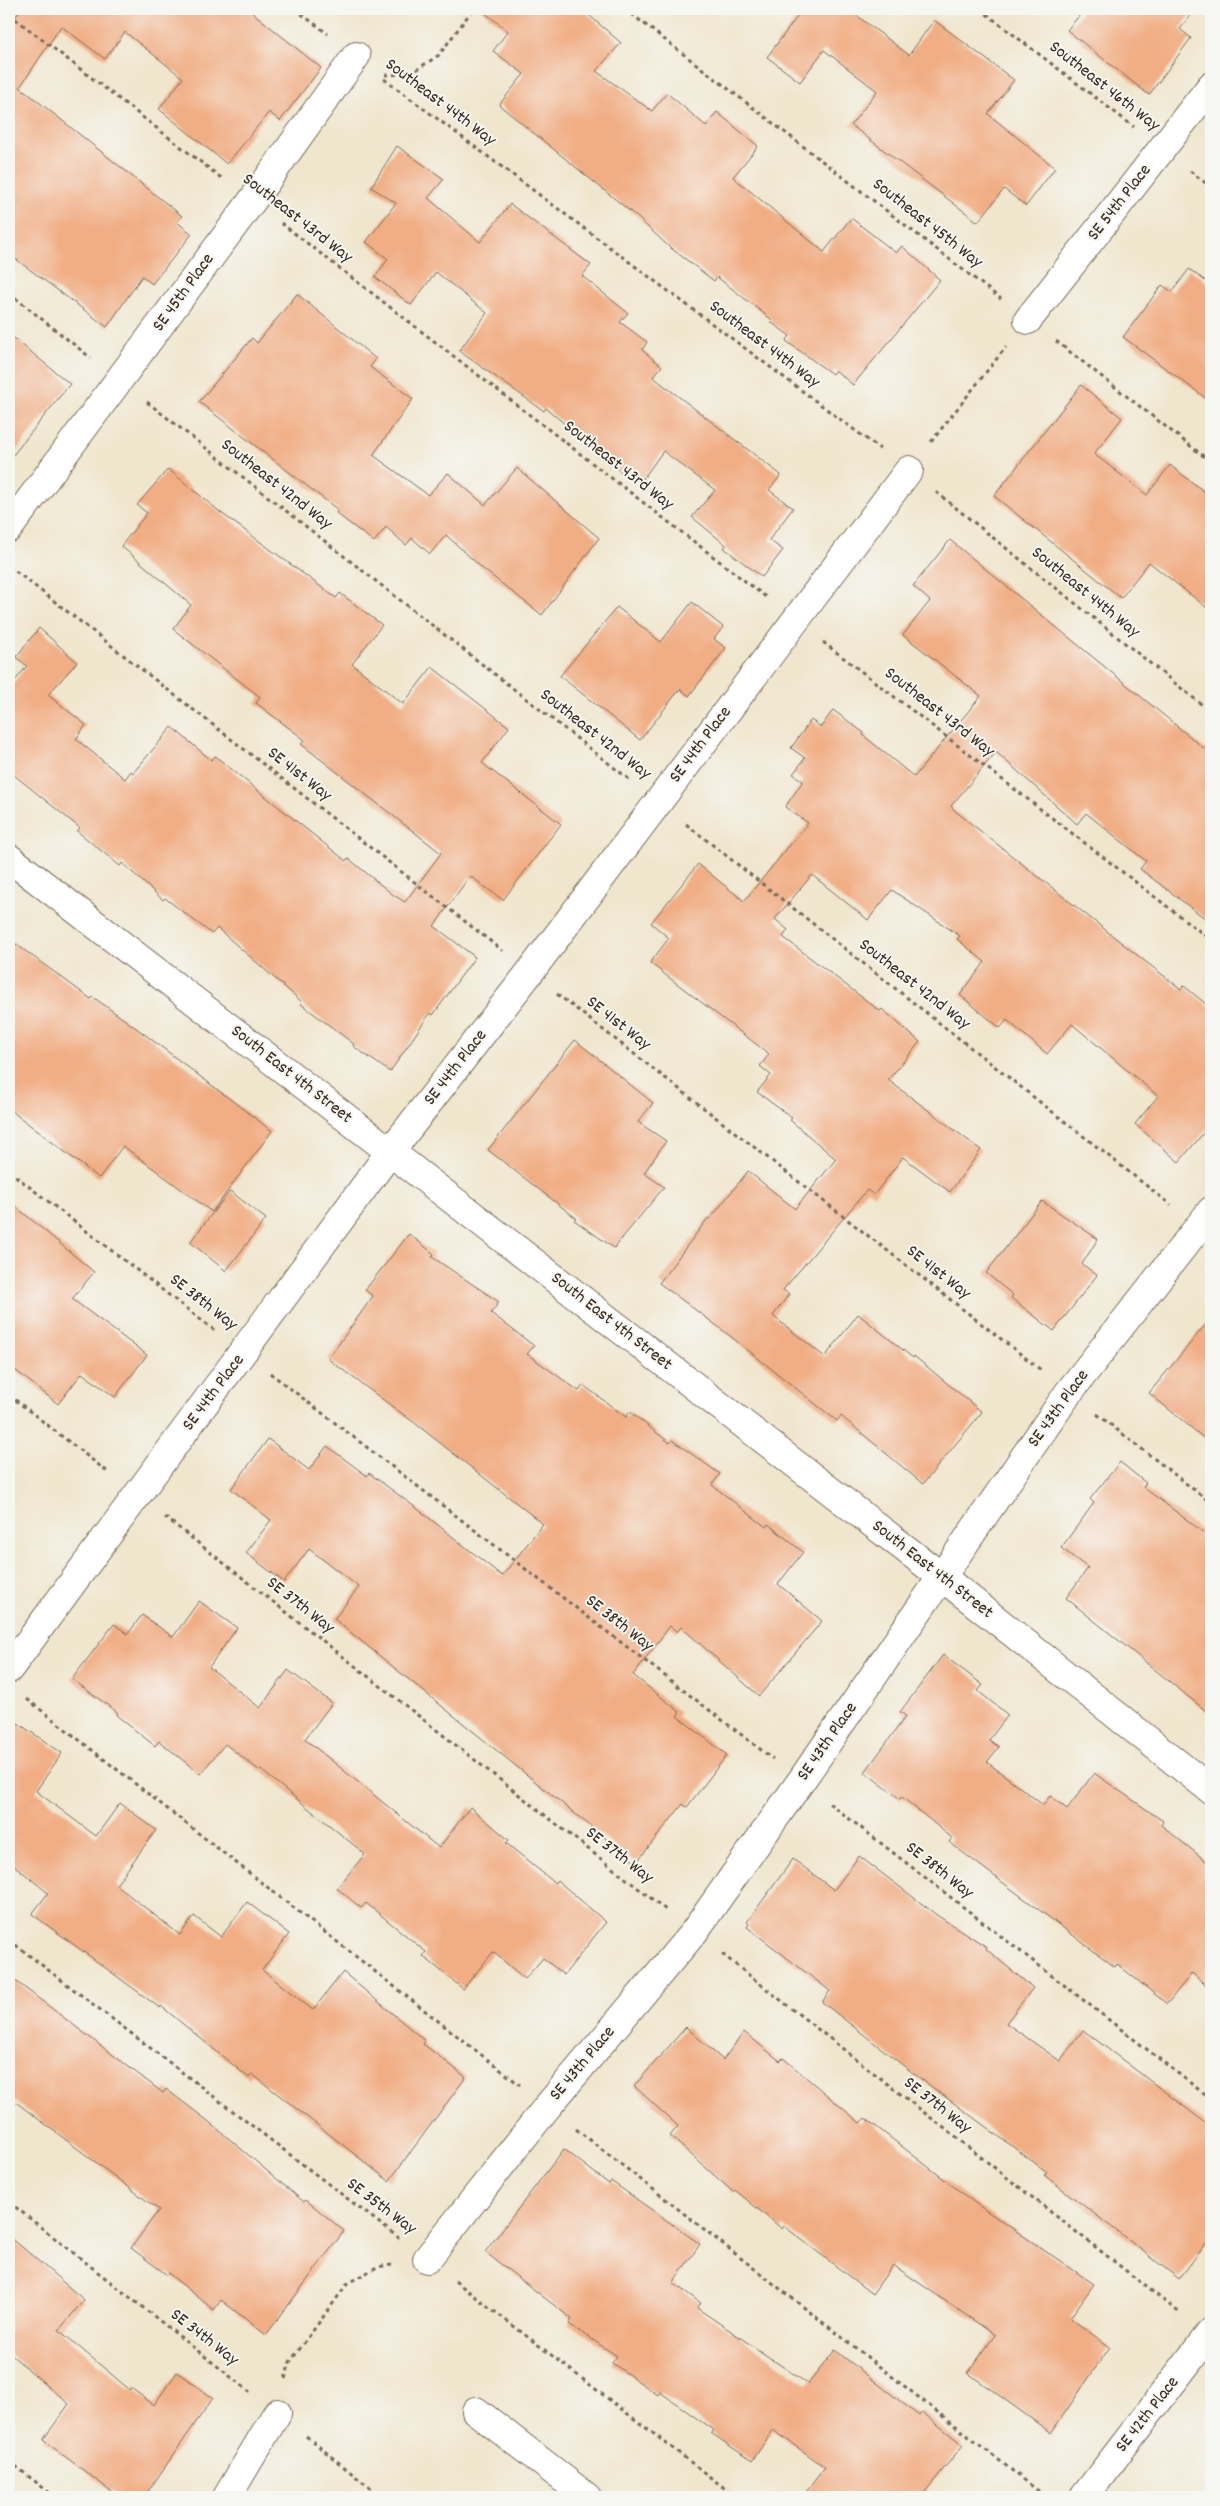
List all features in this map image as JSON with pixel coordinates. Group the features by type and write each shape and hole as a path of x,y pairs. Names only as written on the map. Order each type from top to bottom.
{"street":[{"name":"SE 45th Place","path":"9,528 252,201 356,56"},
{"name":"SE 54th Place","path":"1028,320 1211,86"},
{"name":"SE 44th Place","path":"9,1669 244,1353 390,1152 530,972 908,470"},
{"name":"South East 4th Street","path":"9,858 942,1577 1211,1790"},
{"name":"SE 43th Place","path":"427,2259 547,2106 694,1932 801,1781 1069,1392 1205,1219"},
{"name":"SE 42th Place","path":"1084,2497 1210,2334"},
{"path":"476,2411 587,2497"},
{"path":"227,2497 277,2413"}],"path":[{"path":"295,9 356,56"},
{"name":"Southeast 44th Way","path":"473,9 439,55 410,74 380,76 908,470 1211,712"},
{"name":"Southeast 45th Way","path":"625,9 1211,462"},
{"name":"Southeast 46th Way","path":"980,9 1211,187"},
{"name":"Southeast 43rd Way","path":"9,14 1211,940"},
{"name":"Southeast 42nd Way","path":"9,294 658,802 1205,1219"},
{"path":"908,470 1028,320"},
{"name":"SE 41st Way","path":"9,566 1211,1503"},
{"name":"SE 38th Way","path":"9,1171 1211,2099"},
{"name":"SE 37th Way","path":"9,1395 1210,2334"},
{"name":"SE 35th Way","path":"9,1940 736,2497"},
{"name":"SE 34th Way","path":"9,2202 381,2497"},
{"path":"277,2413 290,2362 348,2283 377,2267 427,2259"},
{"path":"9,2461 55,2497"}],"building":[{"path":"21,9 248,9 321,68 280,121 269,112 227,164 159,109 183,78 125,32 105,59 61,26 20,87 182,216 177,222 192,234 152,284 142,276 107,327 9,254 9,26"},
{"path":"480,9 582,9 621,43 596,71 652,111 667,93 706,126 717,112 758,146 733,177 824,252 851,218 896,253 902,246 940,280 853,385 835,370 832,374 786,341 790,336 771,322 772,320 717,277 714,281 667,245 636,216 499,105 524,74 493,51 508,31"},
{"path":"803,9 848,9 909,55 934,20 1014,80 988,114 1055,168 1026,206 1004,189 978,222 851,125 877,91 824,50 800,82 767,57"},
{"path":"1085,9 1195,9 1180,29 1191,38 1149,95 1067,30"},
{"path":"397,146 444,179 428,198 480,242 510,204 591,265 582,276 628,313 620,322 647,342 642,350 662,366 653,377 781,475 769,490 793,508 769,540 783,550 762,577 724,548 726,545 692,517 715,490 663,451 643,479 630,479 599,455 546,408 544,411 459,351 487,313 436,272 411,305 375,277 388,259 366,242 396,203 371,187"},
{"path":"1189,269 1211,285 1211,402 1123,337 1162,285 1172,292"},
{"path":"297,294 376,359 370,367 413,399 373,455 428,495 448,473 485,505 517,468 599,538 542,615 483,569 446,535 430,554 412,538 406,545 386,527 374,542 336,513 338,510 199,402 252,338 257,343"},
{"path":"9,334 70,384 9,460"},
{"path":"1081,385 1122,418 1094,454 1147,495 1170,465 1211,497 1211,611 1149,562 1121,598 994,496"},
{"path":"168,469 220,512 336,598 340,593 382,625 352,664 403,704 432,667 509,727 482,763 561,824 503,900 470,876 434,926 475,957 433,1015 430,1013 390,1072 353,1046 354,1044 301,1004 302,1002 217,928 212,934 165,898 163,900 122,863 120,866 77,831 80,828 9,771 9,688 27,666 16,657 39,628 77,662 48,695 86,725 76,739 125,779 131,771 133,773 172,727 211,760 215,756 346,861 348,858 392,894 405,902 441,853 301,744 305,740 256,703 260,697 173,629 191,605 121,546 147,513 137,505"},
{"path":"950,540 1211,754 1211,923 1140,869 1146,861 1086,813 1077,824 996,752 951,806 1137,955 1181,989 1184,986 1211,1008 1211,1124 1179,1162 1135,1124 1158,1096 1072,1024 1047,1054 1007,1020 1000,1028 960,995 985,962 957,939 960,936 892,890 868,920 812,875 775,919 788,930 783,937 880,1011 882,1009 920,1042 888,1080 981,1150 950,1192 903,1157 874,1195 867,1190 783,1290 789,1294 773,1316 825,1357 858,1314 913,1358 914,1356 982,1412 923,1484 841,1416 837,1421 720,1328 659,1283 708,1218 710,1219 748,1171 795,1209 836,1159 790,1120 792,1118 757,1092 771,1075 760,1066 769,1054 650,963 669,938 651,923 698,864 744,901 808,823 785,807 803,781 793,774 805,758 791,748 811,720 821,727 833,710 864,733 863,735 914,777 981,696 903,635 930,601 913,586"},
{"path":"692,602 723,627 714,639 726,648 689,696 680,689 640,740 560,676 617,607 661,642"},
{"path":"9,939 91,999 93,997 139,1030 272,1131 212,1212 123,1146 99,1178 9,1109"},
{"path":"575,1040 653,1103 638,1122 666,1141 644,1173 664,1187 614,1248 574,1220 576,1218 488,1150"},
{"path":"230,1191 266,1219 226,1271 190,1242"},
{"path":"9,1201 94,1272 72,1299 147,1355 115,1397 82,1373 58,1404 9,1365"},
{"path":"1042,1201 1098,1239 1082,1264 1097,1275 1054,1331 1011,1298 1013,1295 986,1273"},
{"path":"409,1234 434,1254 432,1257 499,1302 491,1313 534,1346 527,1354 579,1391 583,1385 626,1417 630,1412 670,1443 672,1440 720,1474 712,1485 766,1527 768,1524 803,1552 778,1584 822,1621 759,1696 681,1627 677,1632 670,1626 633,1675 680,1712 677,1716 727,1755 687,1807 683,1804 636,1863 334,1619 359,1587 309,1549 284,1582 246,1553 271,1520 231,1489 268,1439 309,1470 327,1446 367,1476 369,1473 419,1510 502,1576 543,1524 416,1424 328,1359 373,1296 365,1290"},
{"path":"1211,1318 1211,1444 1149,1393"},
{"path":"1120,1462 1146,1483 1143,1487 1211,1538 1211,1715 1066,1598 1088,1568 1061,1548 1094,1503 1090,1499"},
{"path":"199,1601 237,1628 209,1667 260,1708 288,1670 332,1703 305,1739 439,1848 470,1807 509,1840 506,1843 555,1883 557,1880 606,1922 564,1975 543,1958 525,1979 493,1952 463,1989 423,1956 426,1952 366,1903 361,1908 337,1888 365,1854 261,1770 225,1744 200,1774 159,1741 155,1746 116,1715 118,1713 72,1679 114,1624 128,1634 142,1615 173,1637"},
{"path":"943,1655 983,1685 978,1691 1008,1715 989,1740 999,1747 987,1762 1043,1805 1050,1796 1067,1809 1094,1773 1163,1821 1161,1825 1211,1865 1211,1990 1192,1973 1167,2004 1117,1964 1115,1967 949,1842 952,1838 902,1797 900,1799 865,1772 906,1716 900,1712"},
{"path":"9,1717 62,1753 36,1791 96,1836 120,1803 156,1830 116,1885 180,1935 194,1916 221,1937 247,1902 289,1934 262,1970 313,2010 343,1972 425,2041 423,2044 466,2077 389,2181 252,2074 249,2078 161,2006 160,2008 32,1914 48,1893 9,1861"},
{"path":"859,1856 938,1916 987,1947 986,1949 1033,1988 1006,2023 1060,2061 1083,2030 1211,2127 1211,2237 1179,2279 1044,2175 1047,2172 909,2070 822,2002 830,1991 747,1927 749,1924 747,1922 793,1859 834,1890"},
{"path":"9,1976 163,2093 166,2089 208,2121 304,2202 306,2200 344,2231 266,2335 221,2300 214,2310 168,2273 167,2275 131,2248 159,2210 9,2097"},
{"path":"686,2027 723,2060 744,2032 780,2061 783,2058 860,2123 865,2118 975,2203 1094,2284 1070,2318 1110,2347 1051,2433 968,2373 995,2335 893,2265 872,2294 784,2226 782,2229 735,2190 733,2192 670,2136 678,2126 634,2086"},
{"path":"564,2149 609,2184 611,2181 700,2244 673,2283 701,2303 697,2308 808,2384 835,2350 919,2416 922,2412 963,2445 921,2497 802,2497 825,2467 773,2430 752,2461 711,2433 713,2430 660,2392 658,2395 612,2363 617,2356 569,2324 572,2319 485,2252"},
{"path":"9,2236 84,2300 59,2330 130,2390 131,2388 154,2405 177,2372 213,2398 144,2497 119,2497 43,2440 69,2404 9,2353"}]}
